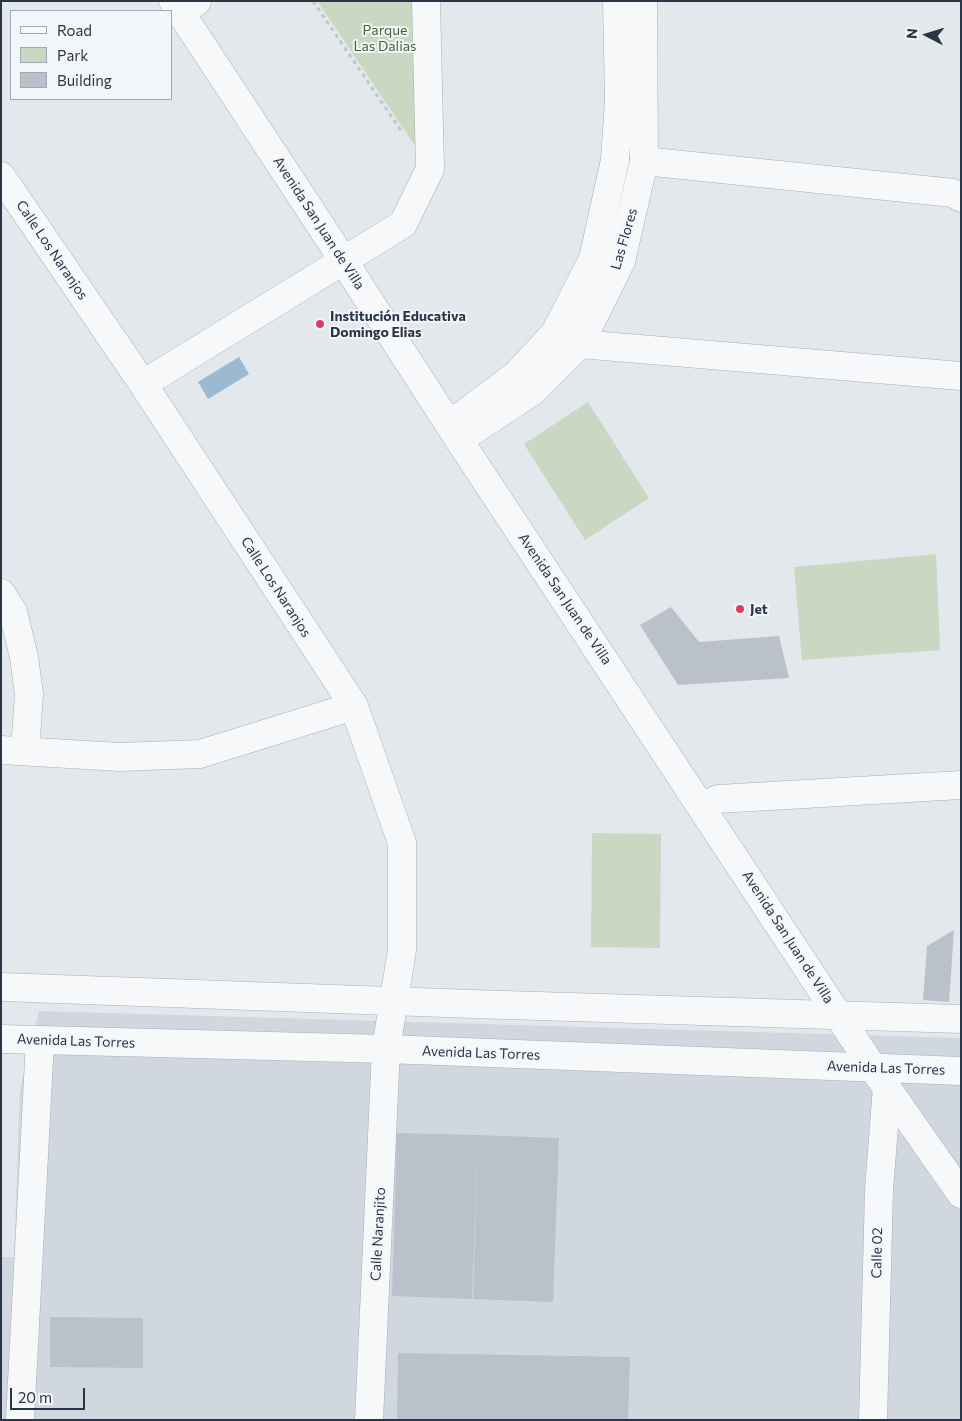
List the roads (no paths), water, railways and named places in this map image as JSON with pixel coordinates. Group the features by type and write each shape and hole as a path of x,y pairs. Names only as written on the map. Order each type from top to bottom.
{"street":[{"path":"142,384 403,224 430,169 426,1"},
{"name":"Las Flores","path":"461,427 516,375 555,333 593,258 615,160 619,101 617,1"},
{"name":"Las Flores","path":"461,427 533,391 580,344 621,261 644,161 643,1"},
{"name":"Avenida San Juan de Villa","path":"190,2 461,427 710,803 848,1015 961,1194"},
{"path":"644,161 953,193 961,198"},
{"name":"Calle Los Naranjos","path":"4,186 142,384 354,706 402,843 402,950 386,1049"},
{"path":"555,333 580,344 961,376"},
{"path":"1,594 14,612 24,657 29,694 13,751 120,757 200,754 354,706"},
{"path":"710,803 961,785"},
{"path":"1,987 961,1018"},
{"name":"Avenida Las Torres","path":"1,1039 386,1049 885,1075 961,1071"},
{"path":"20,1420 11,1393 40,1040"},
{"name":"Calle Naranjito","path":"369,1420 386,1049"},
{"name":"Avenida San Juan de Villa","path":"885,1075 961,1164"},
{"name":"Calle 02","path":"873,1420 878,1190 885,1075"}],"water":[{"path":"239,357 249,374 208,399 198,382"}],"place":[{"name":"Institución Educativa Domingo Elias","path":"320,324"},
{"name":"Jet","path":"740,609"}],"park label":[{"name":"Parque Las Dalias","path":"385,38"}]}
